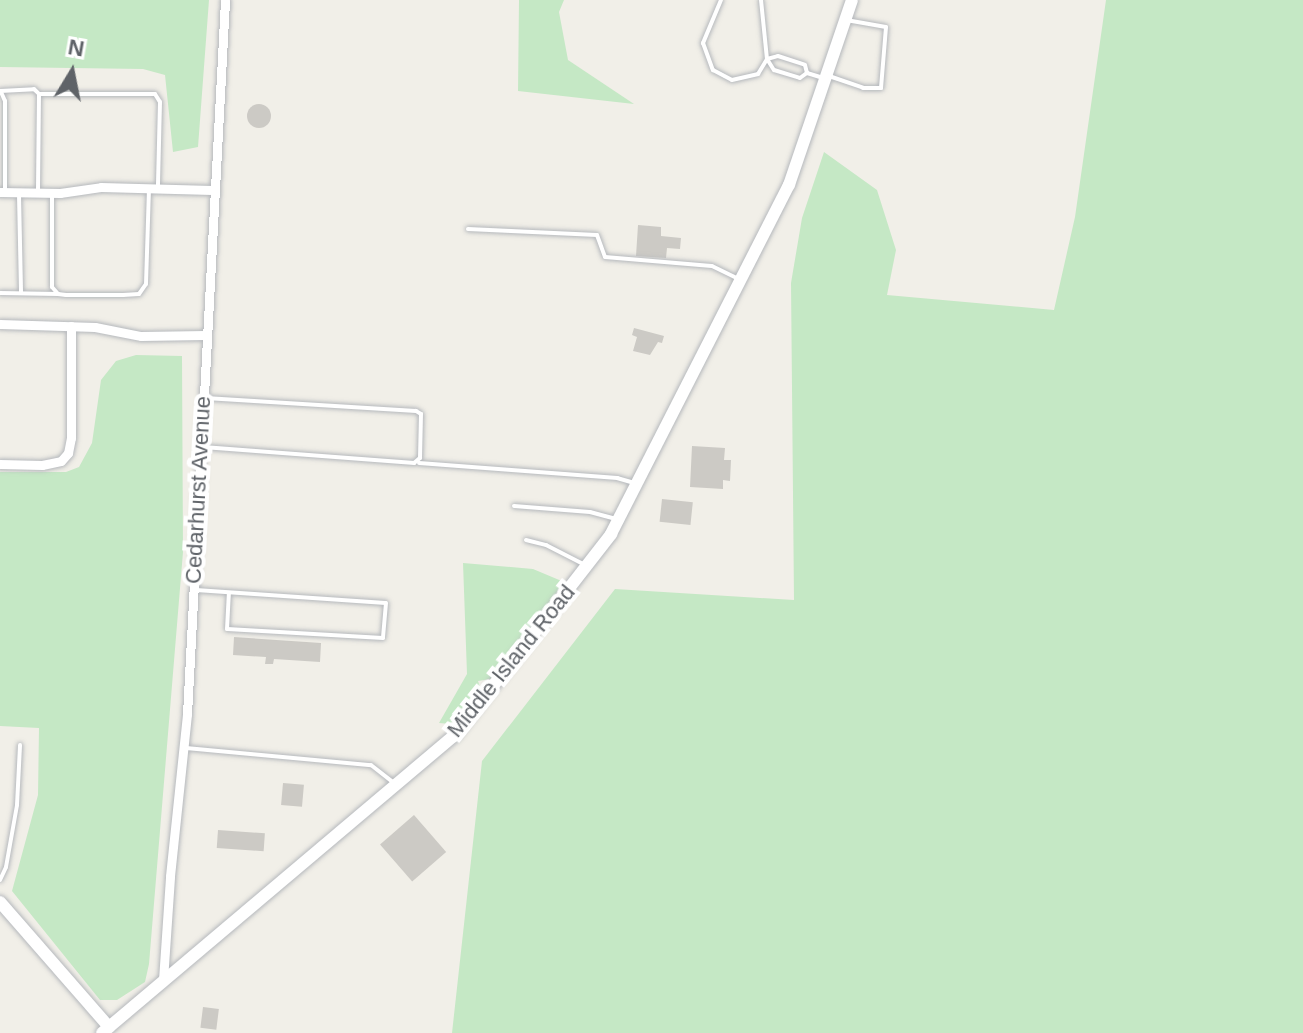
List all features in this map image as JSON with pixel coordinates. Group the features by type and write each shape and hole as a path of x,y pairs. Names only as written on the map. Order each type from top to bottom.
{"street":[{"name":"Cedarhurst Avenue","path":"163,980 184,748 212,190 225,0"},
{"name":"Middle Island Road","path":"106,1030 454,736 587,566 619,519 789,185 852,0"},
{"path":"2,192 52,193 101,187 212,190"},
{"path":"0,324 71,326 141,336 205,335"},
{"path":"0,464 42,465 61,461 68,453 71,438 71,326"},
{"path":"0,902 106,1030"}],"lane":[{"path":"721,0 703,43 713,70 732,80 758,74 767,59 778,56 805,65 807,73"},
{"path":"761,0 767,59 774,70 800,78 807,73 863,88 881,88 886,27 846,19"},
{"path":"0,293 139,294 146,284 160,102 155,94 39,94 34,89 0,91 5,101 2,192"},
{"path":"38,192 39,94"},
{"path":"19,193 21,293"},
{"path":"52,193 52,287 58,294"},
{"path":"468,229 597,235 605,257 642,263 712,266 739,279"},
{"path":"202,397 416,411 421,414 419,463"},
{"path":"200,447 617,478 637,483"},
{"path":"514,506 590,512 619,519"},
{"path":"526,540 546,545 587,566"},
{"path":"193,590 386,603 383,638 227,629 229,593"},
{"path":"0,880 17,805 20,745"},
{"path":"184,748 371,765 397,786"}],"green space":[{"path":"0,0 209,0 198,147 173,152 165,75 143,69 0,67"},
{"path":"519,0 564,0 559,12 568,60 634,104 518,91"},
{"path":"1106,0 1303,0 1303,1033 452,1033 482,761 615,589 794,600 791,283 802,218 824,152 877,190 896,250 887,295 1054,310 1075,217"},
{"path":"136,355 182,356 183,552 149,964 145,982 117,1000 100,1000 12,891 38,795 39,728 0,726 0,472 66,472 79,467 92,443 101,380 116,361"},
{"path":"463,563 533,569 564,582 529,633 490,679 478,681 481,690 451,724 439,723 467,674"}],"building":[{"path":"259,104 267,108 271,116 267,124 259,128 251,124 247,116 251,108"},
{"path":"638,225 661,227 661,236 681,238 680,249 667,248 666,258 636,256"},
{"path":"634,328 664,336 662,343 658,342 650,355 633,351 637,337 632,335"},
{"path":"692,446 725,448 724,460 731,460 730,481 723,480 723,489 690,487"},
{"path":"662,499 693,502 690,525 660,522"},
{"path":"234,637 321,643 320,662 274,659 273,664 265,664 266,657 233,655"},
{"path":"283,783 304,785 302,807 281,805"},
{"path":"414,815 446,852 412,882 380,845"},
{"path":"218,830 265,833 264,851 217,848"},
{"path":"203,1007 219,1009 216,1030 200,1028"}]}
